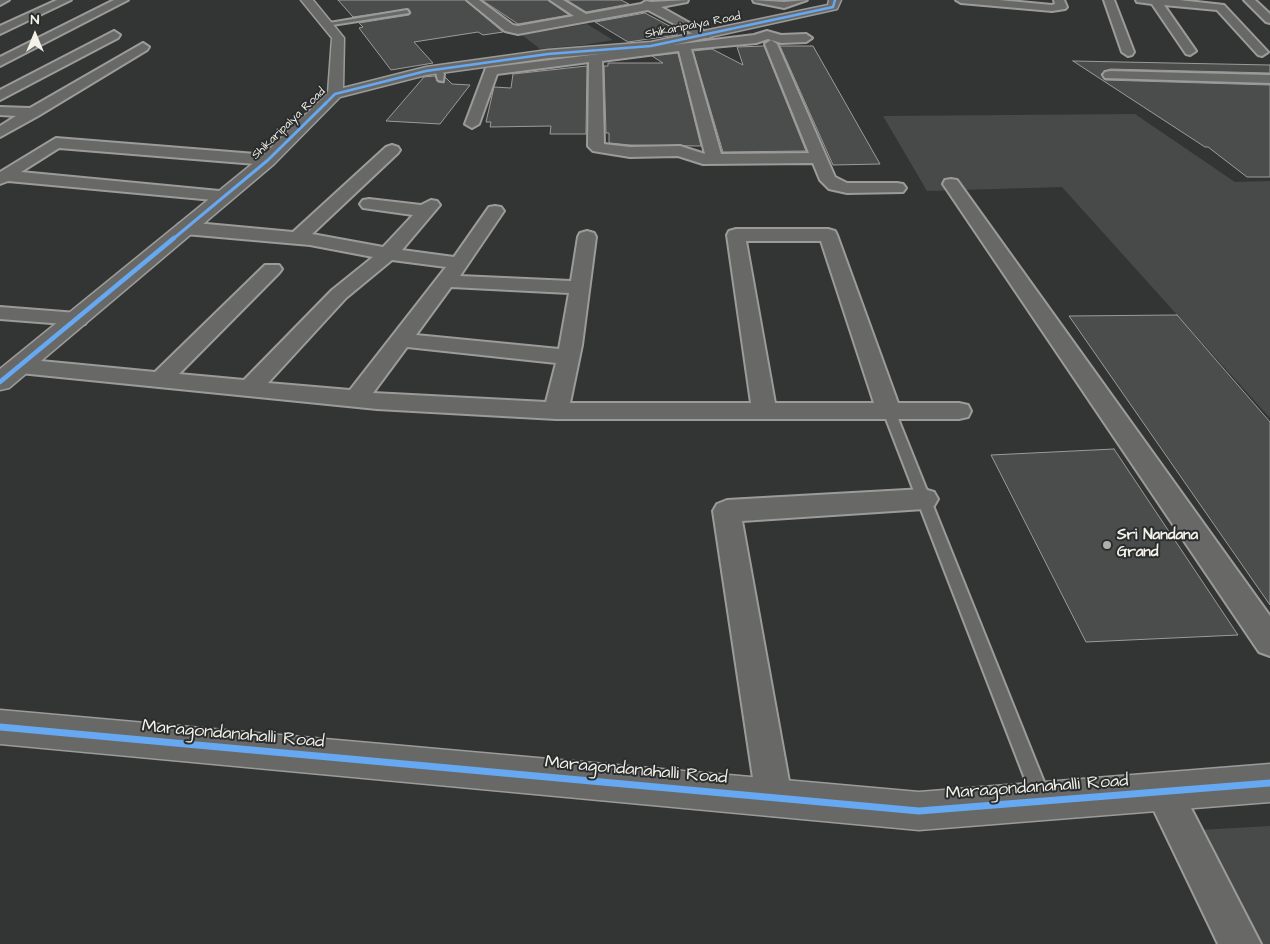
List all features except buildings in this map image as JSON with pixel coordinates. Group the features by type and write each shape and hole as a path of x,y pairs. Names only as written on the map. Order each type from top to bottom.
{"street":[{"path":"0,2 4,0"},
{"path":"0,30 66,0"},
{"path":"0,62 124,0"},
{"path":"307,0 338,38 335,94"},
{"path":"472,0 508,28 514,30 584,18 643,3 664,3 684,0"},
{"path":"554,0 584,18"},
{"path":"758,0 784,5 802,0"},
{"name":"Shikaripalya Road","path":"0,382 268,160 335,94 487,67 651,46 712,33 768,36 833,7 835,0"},
{"path":"961,0 1006,2 1059,8 1059,0"},
{"path":"1109,0 1128,52"},
{"path":"1140,0 1220,7 1262,52"},
{"path":"1155,0 1190,51"},
{"path":"1249,0 1270,20"},
{"path":"1006,2 1008,18"},
{"path":"643,3 712,33"},
{"path":"664,3 712,33"},
{"path":"0,96 114,35"},
{"path":"768,36 828,180 835,185 847,188 897,188"},
{"path":"472,124 487,67 596,58 768,36 806,38"},
{"path":"0,132 143,47"},
{"path":"684,47 714,159"},
{"path":"596,58 596,146 630,152 680,151 697,158 714,159 819,158"},
{"path":"1110,75 1270,79"},
{"path":"0,111 33,113"},
{"path":"3,177 56,143 268,160"},
{"path":"297,238 392,150"},
{"path":"3,177 224,196"},
{"path":"951,184 1270,642"},
{"path":"250,388 339,294 372,265 388,254 428,208 369,204"},
{"path":"356,399 459,263 494,211"},
{"path":"185,228 297,238 388,254 459,263"},
{"path":"764,411 736,235 828,234 889,411"},
{"path":"556,411 568,357 587,237"},
{"path":"161,379 272,269"},
{"path":"445,281 580,287"},
{"path":"0,312 76,319"},
{"path":"400,340 568,357"},
{"path":"20,366 356,399 556,411 959,411"},
{"path":"774,798 727,511 924,499"},
{"name":"Maragondanahalli Road","path":"0,727 919,811 1270,784"},
{"path":"1163,792 1240,944"}],"lane":[{"path":"326,24 407,12"},
{"path":"889,411 1043,801"}],"shaded area":[{"path":"587,24 613,40 540,49 522,35"},
{"path":"1135,114 1235,182 1270,181 1270,418 1062,187 927,191 883,116"},
{"path":"1270,826 1270,944 1258,944 1199,830"}],"cycle path":[{"path":"0,382 268,160 335,94 426,71 548,54 651,46 833,7 835,0"},
{"path":"0,727 919,811 1270,783"}],"place":[{"name":"Sri Nandana Grand","path":"1107,545"}]}
